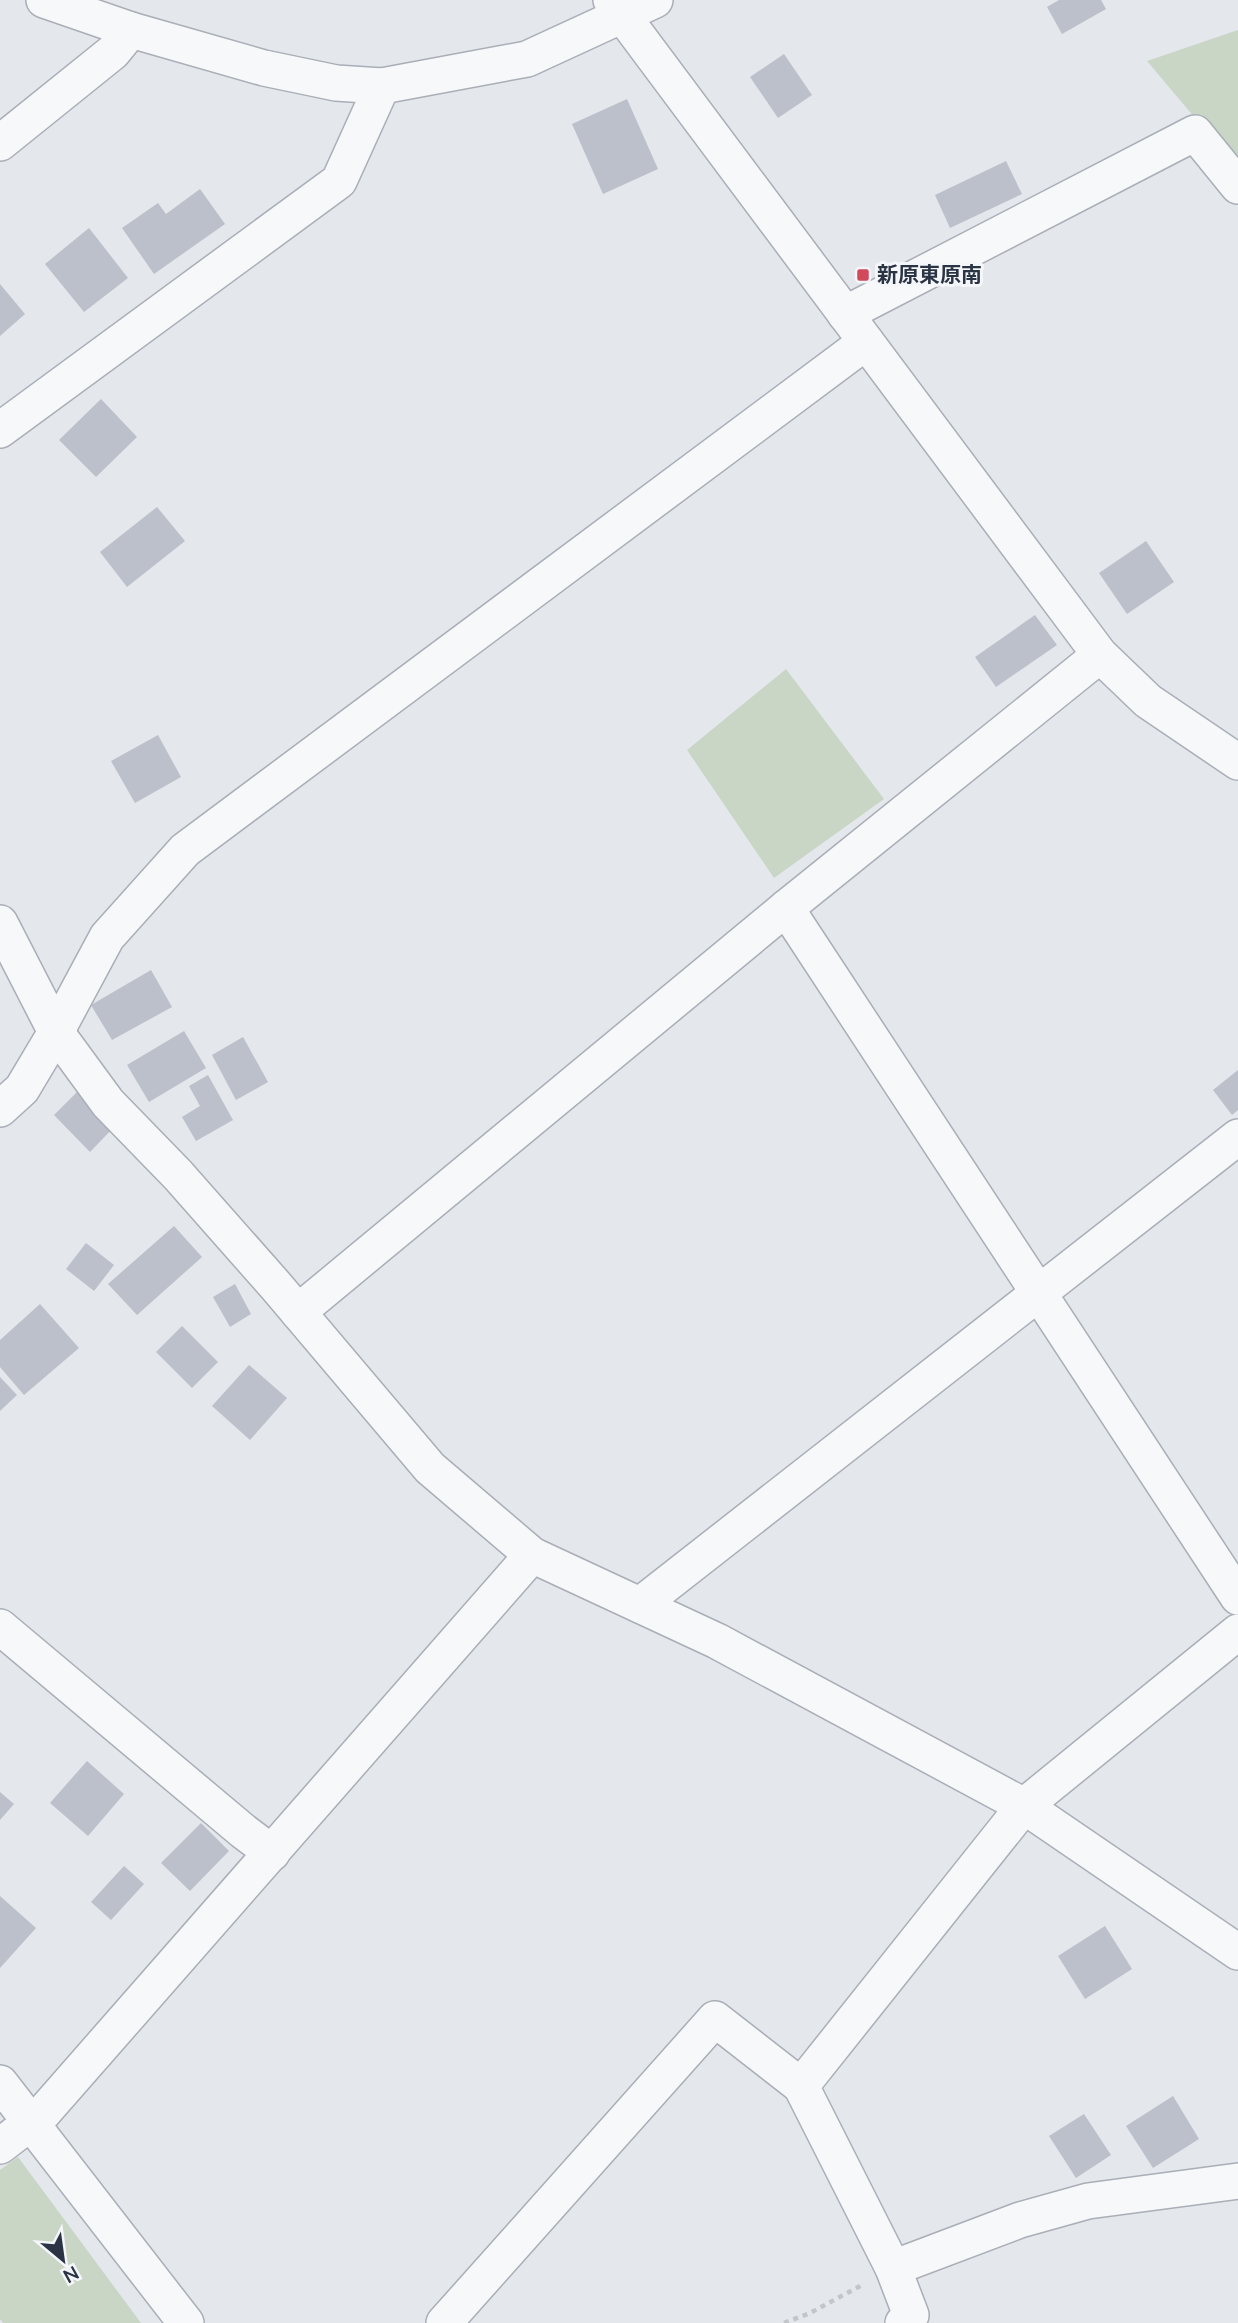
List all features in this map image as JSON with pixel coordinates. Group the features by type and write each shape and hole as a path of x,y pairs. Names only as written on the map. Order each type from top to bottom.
{"street":[{"path":"44,0 131,30 264,68 336,83 382,86 527,59 617,8 655,0"},
{"path":"617,8 1100,654 1148,701 1238,762"},
{"path":"0,143 113,52 131,30"},
{"path":"0,430 340,181 382,86"},
{"path":"845,314 1195,133 1238,186"},
{"path":"0,1109 22,1089 107,937 185,850 866,342"},
{"path":"298,1312 786,908 1100,654"},
{"path":"786,908 1238,1597"},
{"path":"0,923 56,1032 108,1103 178,1175 430,1468 532,1555 717,1641 1024,1806 1238,1952"},
{"path":"640,1605 1238,1137"},
{"path":"0,2146 43,2113 532,1555"},
{"path":"0,1627 243,1832 272,1853"},
{"path":"801,2087 1024,1806 1238,1632"},
{"path":"444,2323 715,2019 801,2087 893,2268 911,2315 903,2323"},
{"path":"0,2083 186,2323"},
{"path":"893,2268 1020,2220 1088,2201 1238,2181"}],"path":[{"path":"784,2323 810,2313 893,2268"}],"green space":[{"path":"1238,30 1238,169 1147,61"},
{"path":"786,669 884,799 774,878 687,750"},
{"path":"18,2157 141,2323 3,2323 0,2319 0,2170"}],"building":[{"path":"1059,0 1101,0 1106,9 1062,34 1047,7"},
{"path":"784,54 812,95 778,118 750,77"},
{"path":"627,99 658,169 603,194 572,124"},
{"path":"1006,161 1022,194 950,228 935,195"},
{"path":"200,189 225,224 154,274 122,228 158,203 166,214"},
{"path":"89,228 128,278 84,312 45,264"},
{"path":"0,284 25,314 0,336"},
{"path":"101,399 137,437 96,477 59,440"},
{"path":"157,507 185,541 127,587 100,552"},
{"path":"1146,541 1174,582 1127,614 1099,573"},
{"path":"1035,615 1057,645 996,687 975,657"},
{"path":"158,735 181,777 135,803 111,761"},
{"path":"151,970 172,1007 112,1040 91,1005"},
{"path":"184,1031 206,1068 149,1102 127,1065"},
{"path":"243,1037 268,1082 236,1100 212,1055"},
{"path":"1238,1070 1238,1110 1232,1115 1213,1090"},
{"path":"208,1075 233,1120 196,1141 182,1117 200,1106 189,1086"},
{"path":"79,1090 115,1126 90,1152 54,1115"},
{"path":"174,1226 202,1257 137,1315 108,1284"},
{"path":"86,1243 114,1265 94,1291 66,1269"},
{"path":"235,1284 251,1314 230,1327 213,1297"},
{"path":"40,1304 79,1348 24,1395 0,1367 0,1340"},
{"path":"182,1326 218,1362 192,1388 156,1352"},
{"path":"249,1365 287,1398 250,1440 212,1406"},
{"path":"0,1377 17,1395 0,1411"},
{"path":"87,1761 124,1794 88,1836 50,1803"},
{"path":"0,1792 14,1804 0,1820"},
{"path":"201,1823 229,1851 190,1891 161,1863"},
{"path":"124,1866 144,1884 111,1920 91,1902"},
{"path":"0,1896 36,1928 0,1968"},
{"path":"1105,1926 1132,1969 1085,1999 1058,1956"},
{"path":"1173,2096 1199,2139 1153,2168 1126,2126"},
{"path":"1084,2114 1111,2155 1076,2178 1049,2136"}],"place":[{"name":"新原東原南","path":"863,275"}]}
